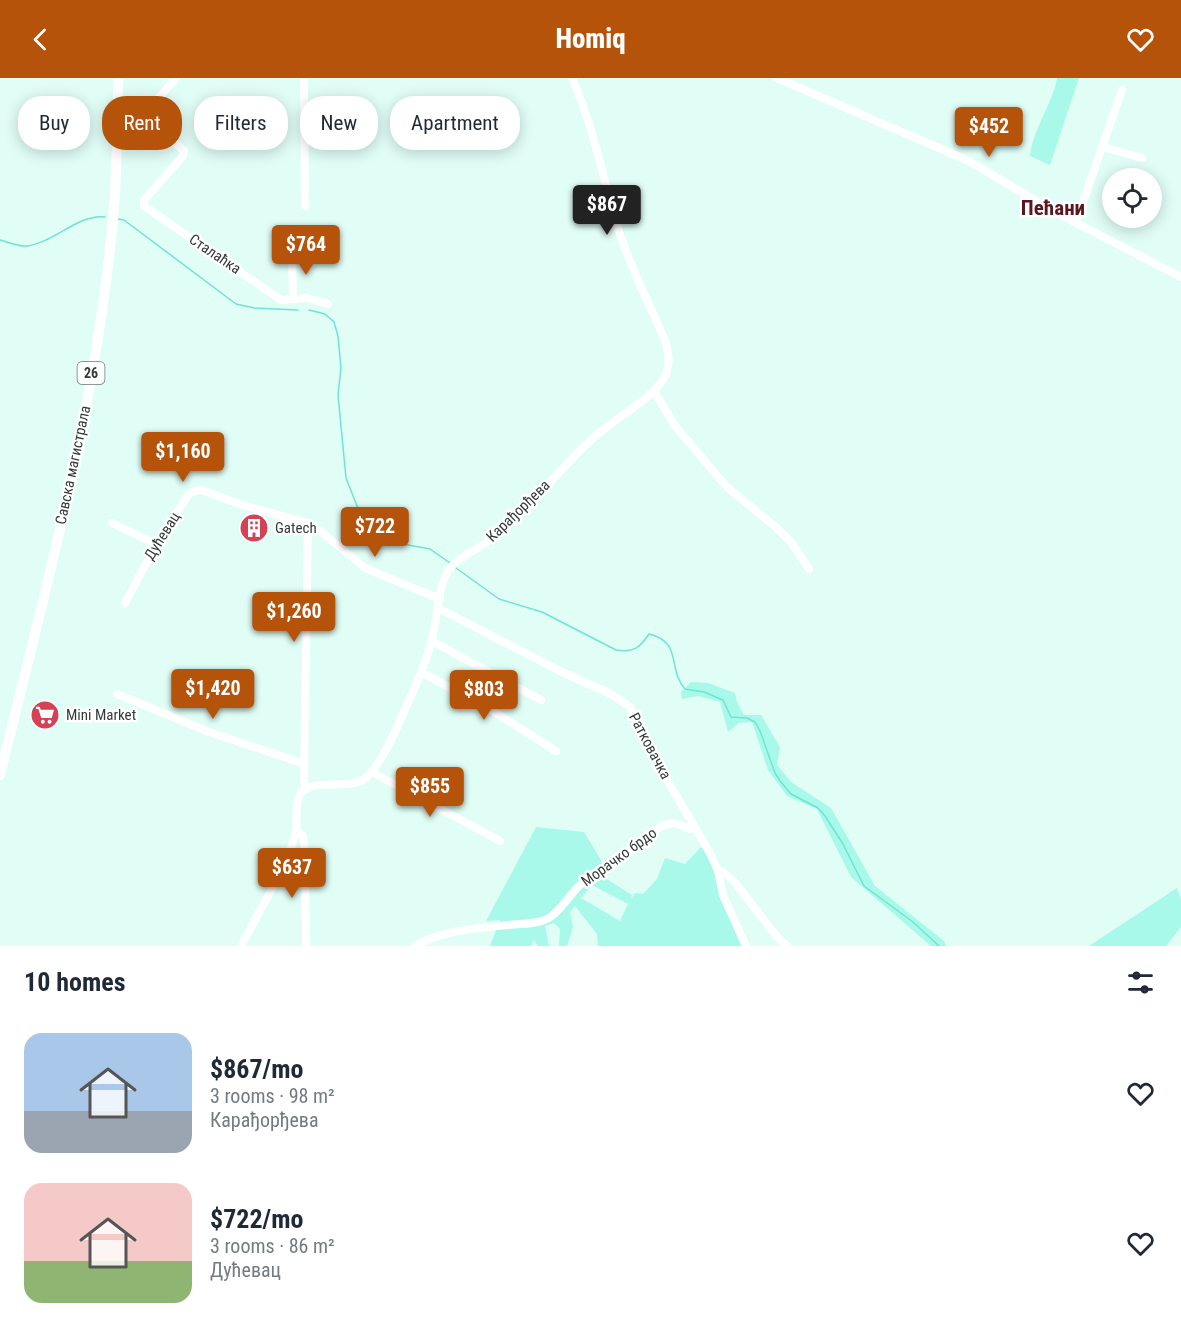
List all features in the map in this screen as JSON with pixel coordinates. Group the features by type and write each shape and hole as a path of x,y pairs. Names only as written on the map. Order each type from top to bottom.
{"main road":[{"name":"Савска магистрала","path":"0,775 63,513 94,355 115,196 118,78"}],"street":[{"name":"Сталаћка","path":"176,78 143,113 184,151 183,156 144,200 144,206 281,300 306,298 328,304"},
{"path":"304,78 305,206"},
{"name":"Карађорђева","path":"372,772 387,747 421,672 432,641 443,582 454,564 500,533 594,437 654,391 669,367 668,349 624,248 587,116 572,78"},
{"path":"777,78 969,161 1037,202 1181,278"},
{"path":"1076,222 1122,90"},
{"path":"1103,147 1142,158"},
{"path":"292,253 293,299"},
{"path":"654,391 675,426 727,487 784,536 809,569"},
{"name":"Дућевац","path":"125,603 156,544 189,494 202,490 242,505 308,523 365,568 440,599"},
{"path":"111,523 156,544"},
{"path":"306,789 303,781 308,523"},
{"name":"Ратковачка","path":"438,608 537,660 622,700 630,707 660,768 711,855 718,872 723,896 746,946"},
{"path":"432,641 541,700"},
{"path":"421,672 493,711 556,752"},
{"path":"117,694 209,732 305,764"},
{"path":"241,946 286,857 296,830 300,793 306,789 357,782 372,772 500,842"},
{"name":"Морачко брдо","path":"415,946 425,940 440,936 536,923 553,916 580,885 604,867 632,851 654,831 667,824 678,823 690,829 694,827"},
{"path":"296,830 303,836 305,851 306,946"},
{"path":"718,872 727,874 777,937 787,946"},
{"path":"436,946 440,936"}],"green space":[{"path":"1057,78 1079,78 1050,165 1030,156 1035,136"},
{"path":"691,682 708,683 735,693 744,715 761,715 780,747 777,765 791,782 831,808 875,886 944,941 946,946 931,946 851,877 817,809 787,796 768,770 752,722 739,723 728,732 720,702 698,696 682,699 681,692"},
{"path":"536,827 584,832 601,860 605,878 632,895 631,899 635,893 643,894 657,879 665,858 685,864 701,847 712,862 723,900 743,946 598,946 597,934 575,906 570,912 573,927 567,946 559,946 560,929 554,923 545,926 549,946 538,946 534,940 531,946 490,946 500,920 486,921","holes":["592,885 628,904 620,921 581,898"]},
{"path":"1177,888 1181,899 1181,927 1166,946 1089,946"}],"waterway":[{"path":"0,240 17,245 37,244 86,219 105,217"},
{"path":"118,219 124,220 236,304 254,308 298,310"},
{"path":"309,310 325,314 334,322 338,336 341,368 338,395 346,478 357,506 372,531 392,542 430,549 450,563"},
{"path":"456,568 499,599 542,612 616,650 627,651 636,648 649,634 660,638 671,650 677,673 685,689 704,692 723,700 731,717 747,718 755,722 780,781 791,794 818,808 825,816 843,844 864,886 913,922 939,946"}],"place":[{"name":"Gatech","path":"254,528"},
{"name":"Mini Market","path":"45,715"}],"district":[{"name":"Пећани","path":"1053,208"}]}
